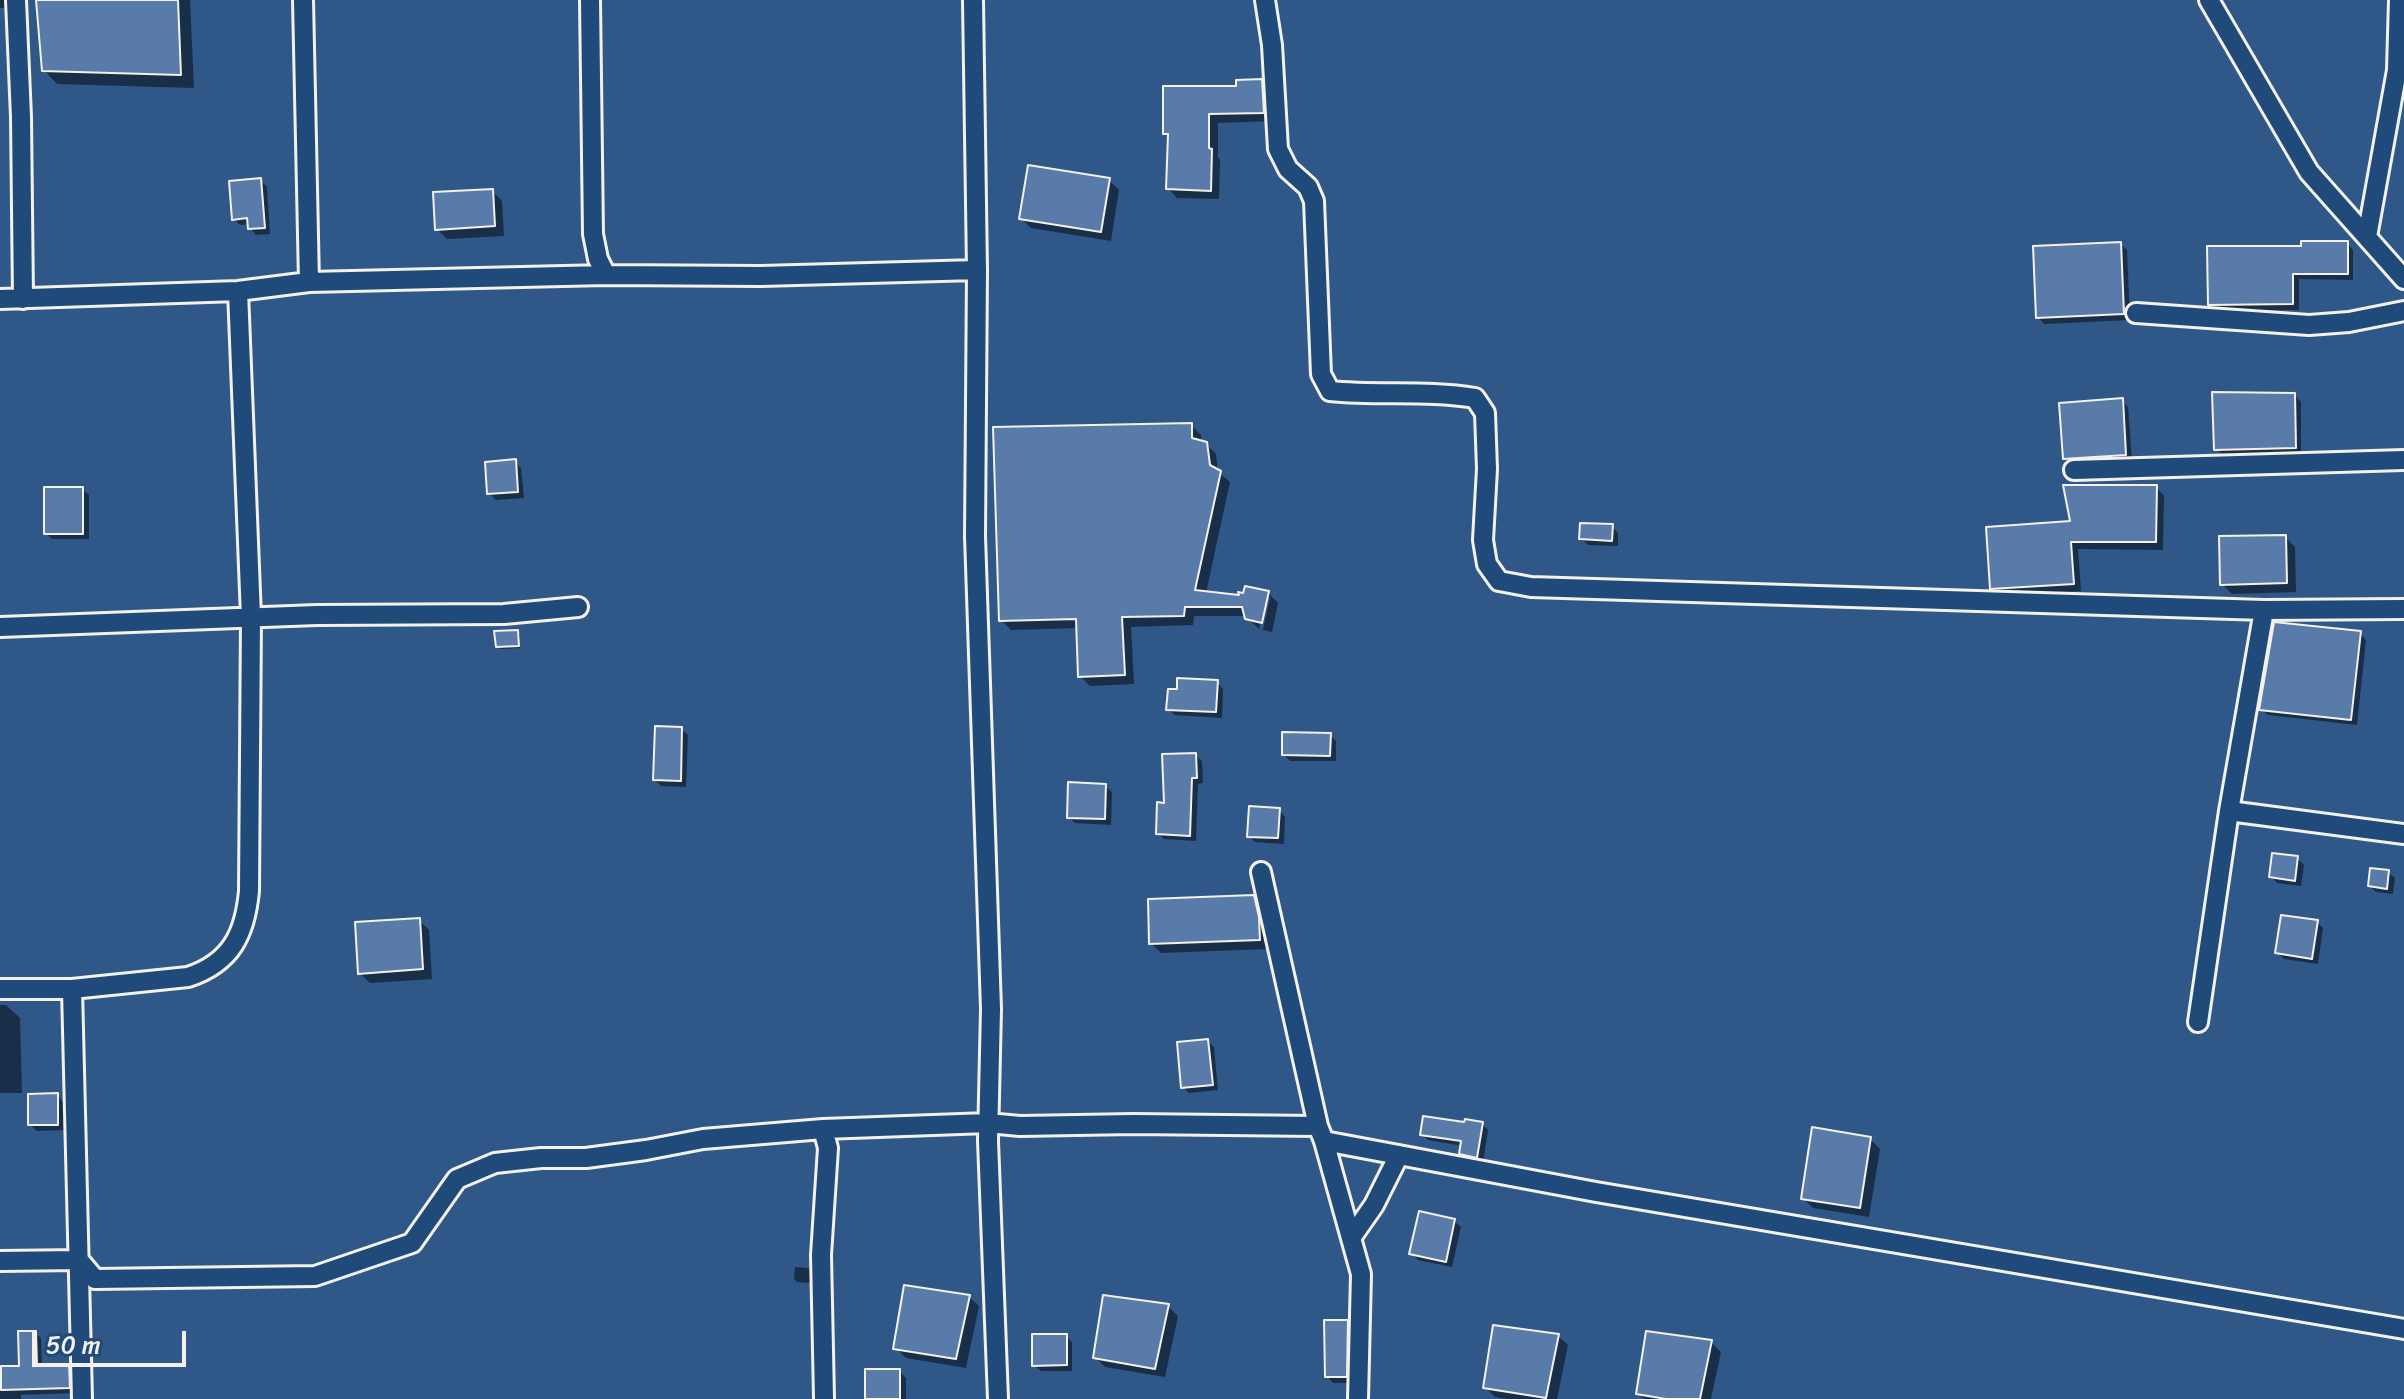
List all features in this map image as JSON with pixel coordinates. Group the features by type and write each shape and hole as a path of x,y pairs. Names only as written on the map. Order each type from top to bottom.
{"street":[{"path":"16,0 23,299"},
{"path":"303,0 309,282"},
{"path":"590,0 593,234 598,259 606,275"},
{"path":"973,0 977,270 975,536 991,1009 988,1123 998,1399"},
{"path":"1265,0 1272,45 1278,149 1288,169 1308,187 1314,201 1321,374 1330,391 1453,394 1475,398 1485,413 1487,469 1483,540 1487,564 1499,581 1531,587 2264,610 2404,609"},
{"path":"2209,0 2309,172 2404,279"},
{"path":"2367,237 2397,70 2399,0"},
{"path":"0,299 238,291 309,282 977,270"},
{"path":"0,989 72,989 188,977 206,971 222,959 243,930 249,891 251,617 238,291"},
{"path":"2136,313 2309,325 2349,322 2404,311"},
{"path":"2074,470 2404,460"},
{"path":"0,627 251,617 504,614 578,607"},
{"path":"2198,1022 2229,811 2264,610"},
{"path":"2229,811 2404,834"},
{"path":"1261,872 1321,1134 1361,1274 1358,1399"},
{"path":"72,989 82,1399"},
{"path":"79,1260 95,1279 315,1276 412,1243 457,1179 495,1163 541,1158 586,1158 703,1139 823,1129 988,1123 1020,1126 1163,1124 1321,1134 1399,1155 1520,1179 2404,1329"},
{"path":"823,1129 828,1148 821,1255 824,1398"},
{"path":"1351,1238 1374,1205 1399,1155"},
{"path":"0,1261 79,1260"}],"building":[{"path":"36,0 178,0 181,75 42,71"},
{"path":"1262,79 1264,113 1209,114 1211,191 1166,189 1168,134 1163,134 1163,86 1236,86 1236,80"},
{"path":"1028,165 1110,178 1101,232 1019,219"},
{"path":"261,178 265,228 248,229 247,218 232,220 229,181"},
{"path":"493,189 495,226 435,230 433,192"},
{"path":"2301,241 2348,241 2348,274 2293,274 2293,304 2208,305 2207,246 2301,246"},
{"path":"2121,242 2124,314 2036,318 2033,246"},
{"path":"2212,392 2295,393 2296,448 2214,450"},
{"path":"2123,398 2126,455 2063,459 2059,403"},
{"path":"1192,423 1192,438 1207,442 1210,465 1221,471 1195,590 1239,595 1238,592 1243,593 1245,586 1269,591 1262,623 1245,619 1242,607 1185,607 1184,616 1122,617 1125,675 1078,677 1076,619 999,621 993,427"},
{"path":"516,459 518,492 487,494 485,462"},
{"path":"2063,485 2157,485 2156,542 2071,542 2074,584 1990,589 1986,527 2070,521"},
{"path":"44,487 83,487 83,534 44,534"},
{"path":"1580,523 1613,524 1612,541 1579,539"},
{"path":"2286,535 2287,583 2220,585 2219,536"},
{"path":"2274,622 2361,631 2351,720 2259,710"},
{"path":"518,630 519,646 496,647 494,631"},
{"path":"1177,678 1218,680 1216,712 1166,710 1168,689 1177,689"},
{"path":"655,726 682,727 681,781 653,780"},
{"path":"1282,732 1331,733 1330,756 1282,755"},
{"path":"1196,753 1197,778 1192,778 1190,836 1156,834 1157,802 1164,803 1162,754"},
{"path":"1068,782 1106,784 1105,819 1067,818"},
{"path":"1249,806 1280,808 1278,838 1247,837"},
{"path":"2272,853 2298,856 2295,881 2269,877"},
{"path":"2370,868 2389,870 2387,889 2368,886"},
{"path":"1254,895 1260,940 1149,944 1148,899"},
{"path":"2281,915 2318,920 2312,959 2275,953"},
{"path":"420,918 423,969 358,974 355,922"},
{"path":"1208,1039 1213,1085 1181,1088 1177,1042"},
{"path":"58,1093 58,1125 28,1125 28,1094"},
{"path":"1423,1116 1483,1122 1477,1158 1459,1154 1461,1141 1420,1135"},
{"path":"1812,1127 1871,1137 1860,1208 1801,1199"},
{"path":"1419,1211 1455,1219 1446,1262 1409,1254"},
{"path":"904,1285 970,1295 956,1359 893,1349"},
{"path":"1103,1295 1169,1304 1155,1369 1093,1358"},
{"path":"1324,1320 1348,1320 1347,1377 1325,1377"},
{"path":"1493,1325 1559,1334 1546,1398 1483,1388"},
{"path":"18,1331 36,1331 37,1366 69,1364 70,1388 1,1390 1,1366 19,1366"},
{"path":"1646,1331 1712,1340 1700,1399 1666,1399 1636,1394"},
{"path":"1032,1334 1067,1334 1067,1365 1032,1366"},
{"path":"865,1369 900,1369 900,1399 865,1399"}]}
